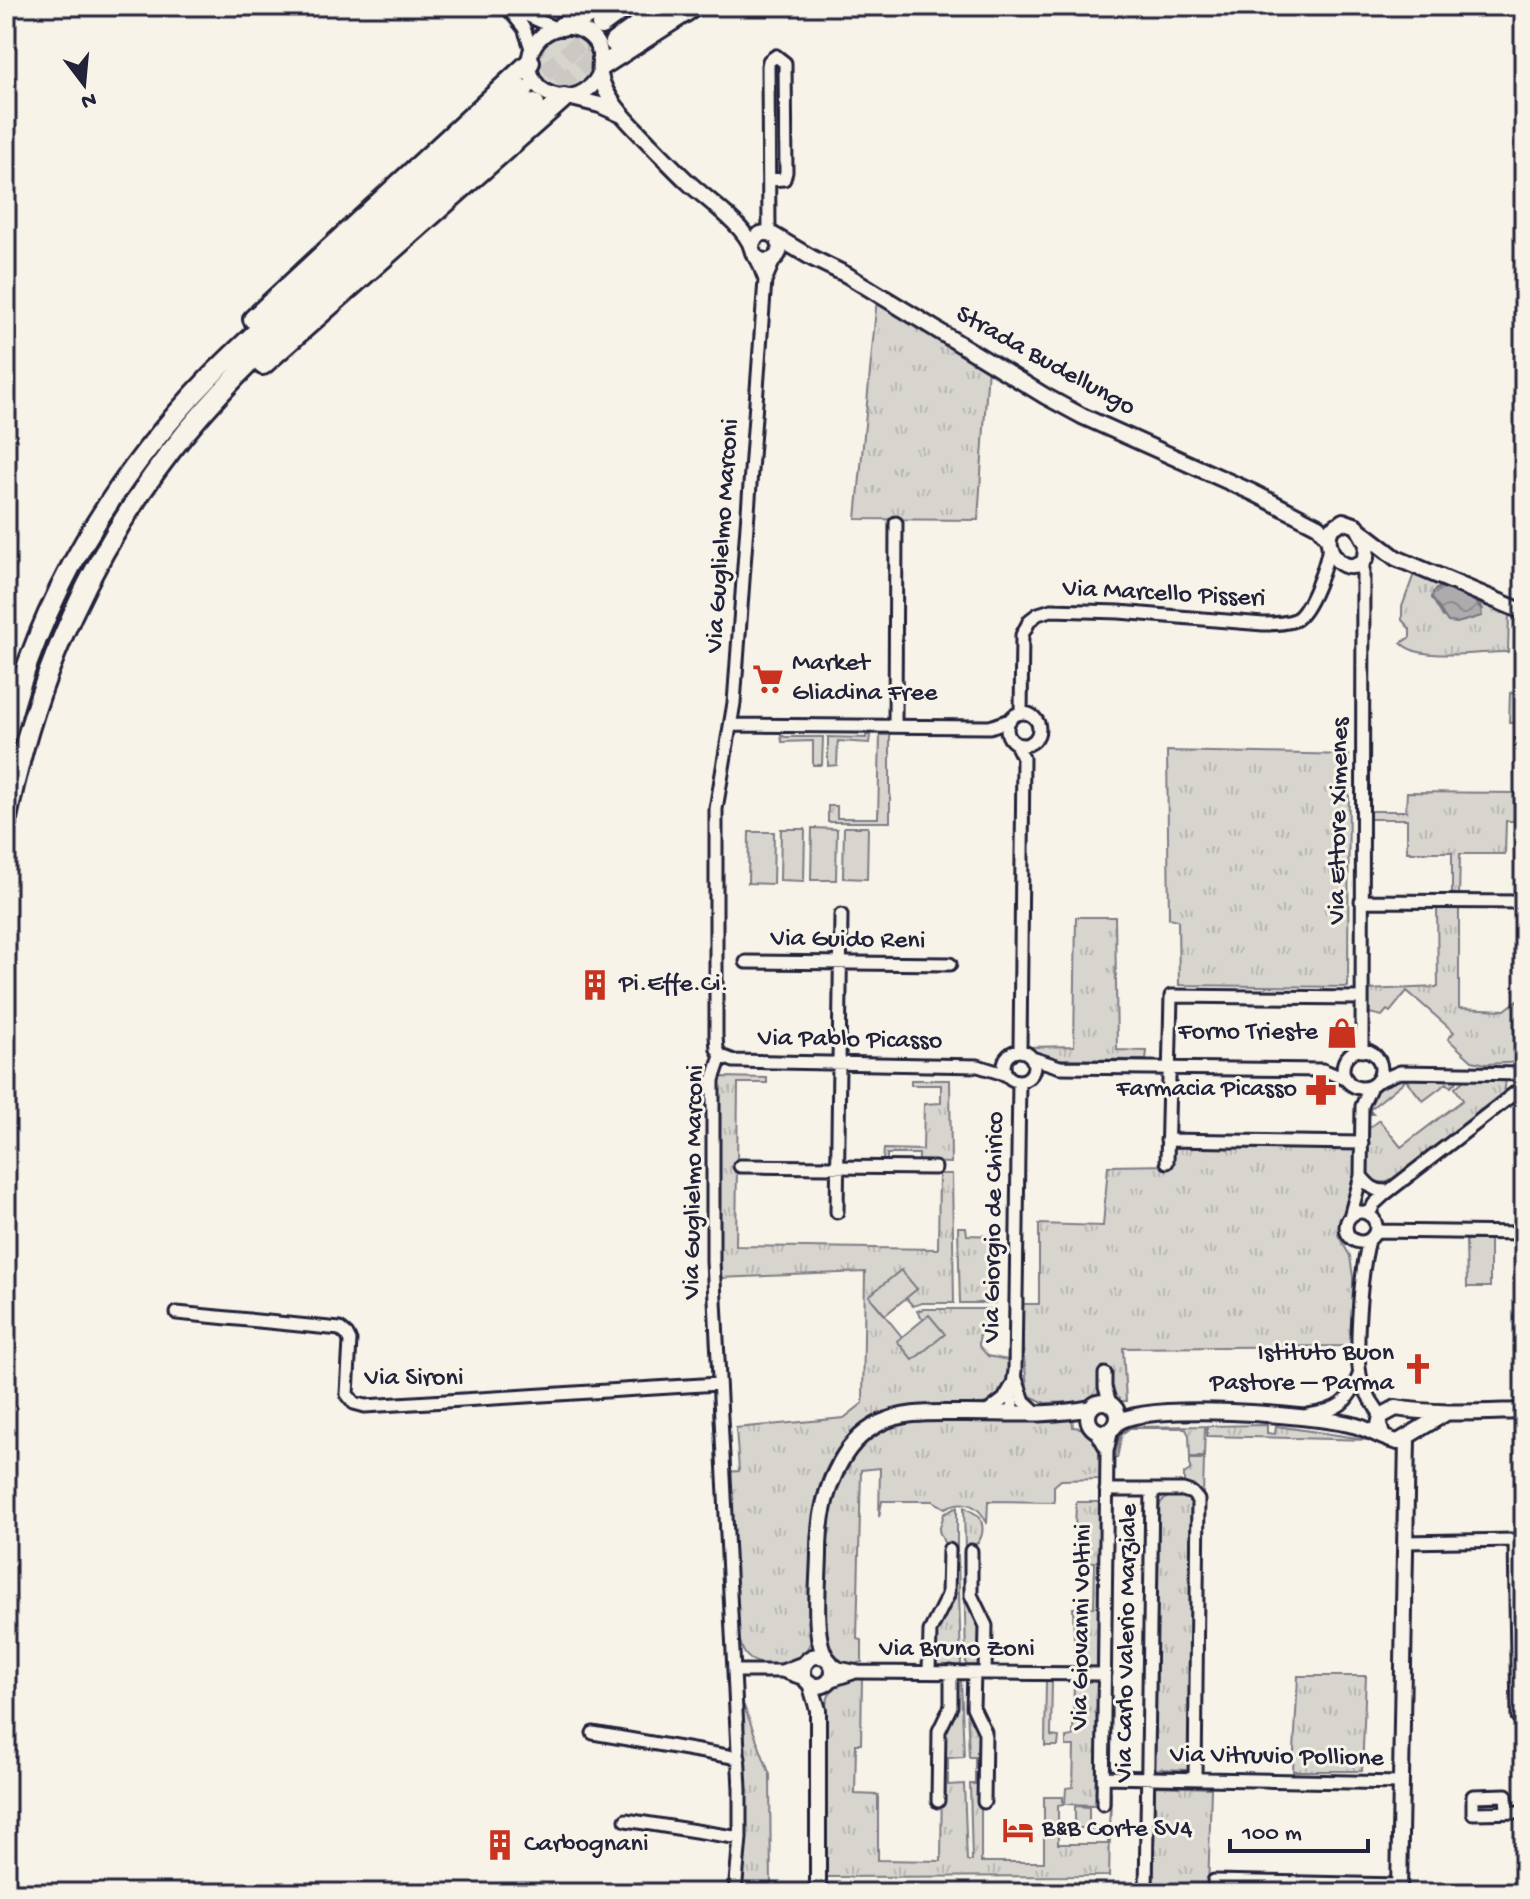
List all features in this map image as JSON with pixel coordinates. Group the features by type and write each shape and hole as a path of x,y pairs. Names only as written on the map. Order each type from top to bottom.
{"highway":[{"path":"558,27 602,6"},
{"path":"601,25 627,6"},
{"path":"614,42 665,6"},
{"path":"601,70 695,6"},
{"path":"6,736 37,639 120,471 154,427 248,324 531,57"},
{"path":"6,823 23,749 56,651 91,577 127,514 175,446 244,369 530,97 209,378 141,456 85,541"},
{"path":"127,514 240,385 567,98"}],"street":[{"name":"Strada Budellungo","path":"507,6 531,19 558,27 577,28 591,36 600,50 601,70 623,117"},
{"name":"Strada Budellungo","path":"507,6 524,28 532,75 540,87 551,95 600,105 623,117 747,236 754,253 765,262 814,259"},
{"path":"531,57 540,37 558,27"},
{"path":"769,180 783,179 786,174 785,63 776,56 771,58 768,66 769,180 770,234 781,246 776,259"},
{"path":"567,98 591,88 601,70"},
{"name":"Strada Budellungo","path":"722,211 847,275 1082,416 1303,517 1318,526 1336,559 1356,562 1396,558"},
{"path":"754,253 756,237 770,234"},
{"name":"Via Guglielmo Marconi","path":"754,253 765,282"},
{"name":"Via Guglielmo Marconi","path":"735,1893 740,1838 739,1758 713,1261 713,1080 721,1056 716,1036 716,809 732,725 765,282 776,259"},
{"name":"Strada Budellungo","path":"1303,517 1314,521 1352,523 1396,558 1524,612"},
{"path":"1328,542 1333,526 1343,521"},
{"path":"895,726 896,523"},
{"path":"1319,577 1356,562 1367,544 1361,531"},
{"name":"Via Marcello Pisseri","path":"1032,742 1038,734 1038,724 1031,716 1021,713 1022,635 1030,620 1038,614 1051,610 1119,612 1282,623 1296,619 1307,607 1328,555 1328,542"},
{"name":"Via Ettore Ximenes","path":"1356,562 1364,591 1362,1051"},
{"path":"732,725 990,727 1021,713"},
{"path":"1010,720 1007,726 1023,758"},
{"path":"990,727 1012,740 1032,742 1023,758 1014,1053 1004,1065 1007,1075 1019,1081 1060,1067 1323,1070 1362,1088 1400,1072 1524,1074"},
{"path":"1361,901 1524,902"},
{"path":"837,1212 841,915"},
{"name":"Via Guido Reni","path":"746,962 950,964"},
{"path":"1167,1162 1171,996 1360,998"},
{"path":"1323,1070 1362,1051 1372,1053 1379,1061 1400,1072"},
{"path":"1014,1053 1060,1067"},
{"name":"Via Pablo Picasso","path":"978,1066 1014,1053"},
{"name":"Via Pablo Picasso","path":"721,1056 734,1061 978,1066 1007,1075"},
{"path":"1031,1075 1034,1065 1032,1058"},
{"path":"1347,1058 1343,1069 1362,1106 1361,1176 1346,1230 1354,1241 1361,1279 1360,1370 1363,1386 1381,1417 1385,1437 1407,1474"},
{"path":"1362,1106 1381,1071 1379,1061"},
{"path":"1505,1102 1512,1089 1509,1073"},
{"name":"Via Giorgio de Chirico","path":"1019,1081 1015,1374 1024,1401 1036,1412"},
{"path":"1369,1215 1374,1204 1388,1191 1524,1086"},
{"path":"1167,1140 1362,1143"},
{"path":"740,1166 935,1168"},
{"path":"1361,1176 1369,1186 1381,1192 1388,1191"},
{"path":"1361,1176 1369,1215 1376,1224 1361,1279"},
{"path":"1350,1217 1357,1213 1369,1215"},
{"path":"1354,1241 1362,1242 1373,1235 1524,1233"},
{"name":"Via Sironi","path":"177,1313 340,1329 350,1341 347,1394 351,1401 362,1406 718,1384"},
{"path":"1289,1415 1322,1412 1342,1403 1354,1392 1360,1370"},
{"path":"1014,1412 1018,1396 1015,1374"},
{"name":"Via Giorgio de Chirico","path":"986,1413 1004,1399 1015,1374"},
{"name":"Via Giovanni Voltini","path":"1103,1804 1105,1379"},
{"path":"1372,1399 1401,1409 1446,1413 1524,1411"},
{"path":"1355,1425 1401,1409"},
{"path":"1214,1881 1399,1889 1407,1474 1409,1436 1413,1424 1401,1409"},
{"path":"818,1710 833,1673 823,1652 819,1633 820,1523 828,1491 848,1450 870,1429 895,1417 917,1413 1064,1412 1104,1416 1264,1412 1355,1425 1398,1442 1446,1413"},
{"path":"1106,1490 1186,1491 1195,1495 1199,1504 1195,1779"},
{"name":"Via Carlo Valerio Marziale","path":"1146,1893 1152,1490"},
{"path":"1405,1542 1515,1540 1518,1717 1524,1717"},
{"path":"929,1672 930,1631 948,1595 949,1550"},
{"path":"971,1551 971,1595 986,1626 973,1707 985,1732 984,1802"},
{"path":"818,1893 818,1710 804,1672 819,1633"},
{"path":"734,1671 782,1671 818,1656 829,1661"},
{"name":"Via Bruno Zoni","path":"829,1661 839,1668 858,1672"},
{"path":"782,1671 818,1686 829,1681"},
{"name":"Via Bruno Zoni","path":"829,1681 837,1676 858,1672 1105,1674"},
{"path":"938,1801 939,1731 951,1706 951,1672"},
{"path":"593,1733 739,1758"},
{"name":"Via Vitruvio Pollione","path":"1104,1777 1401,1783"},
{"path":"1507,1812 1524,1812"},
{"path":"626,1820 740,1838"}],"green space":[{"path":"566,32 587,41 596,62 587,83 566,92 545,83 536,62 545,41"},
{"path":"877,298 988,366 978,520 856,519"},
{"path":"1414,574 1441,587 1436,589 1432,598 1443,617 1483,609 1479,603 1509,615 1508,652 1422,653 1401,643 1410,637 1410,629 1402,620 1402,607"},
{"path":"1510,693 1524,694 1524,723 1509,723"},
{"path":"781,735 823,737 822,765 813,765 813,741 782,742"},
{"path":"870,735 869,743 838,741 837,765 828,766 828,737 866,738"},
{"path":"880,735 890,735 890,822 828,822 828,806 837,806 837,818 878,818"},
{"path":"1167,751 1349,755 1348,987 1179,985 1178,920 1169,918"},
{"path":"1407,792 1517,793 1517,814 1524,815 1524,821 1506,821 1505,854 1460,854 1459,897 1452,897 1452,852 1407,852 1407,819 1367,819 1367,811 1406,811"},
{"path":"844,827 868,827 867,879 843,878"},
{"path":"812,828 837,829 836,880 811,880"},
{"path":"781,829 805,829 804,881 780,880"},
{"path":"749,832 774,832 773,884 748,883"},
{"path":"1437,907 1459,907 1459,1008 1505,1010 1524,995 1524,1062 1486,1064 1472,1061 1448,1039 1454,1032 1407,991 1390,1012 1387,1010 1382,1016 1365,1012 1365,990 1438,987"},
{"path":"1076,917 1115,917 1117,1050 1147,1051 1146,1060 1039,1059 1031,1047 1074,1046"},
{"path":"720,1077 767,1078 767,1083 738,1083 736,1246 938,1249 939,1174 952,1174 954,1303 913,1306 906,1298 916,1289 870,1297 902,1337 898,1342 929,1316 924,1320 917,1311 993,1309 993,1316 980,1328 979,1346 988,1356 1008,1360 1006,1386 992,1401 885,1412 855,1429 842,1443 821,1483 811,1528 810,1643 800,1656 776,1665 749,1658 736,1636 726,1472 739,1471 736,1428 844,1418 863,1403 865,1272 719,1278 717,1086"},
{"path":"1384,1079 1457,1081 1451,1087 1447,1083 1423,1101 1406,1080 1369,1110 1373,1114 1369,1114 1368,1097"},
{"path":"1506,1079 1504,1095 1394,1182 1378,1182 1365,1173 1368,1129 1379,1120 1401,1147 1463,1100 1455,1088 1464,1080"},
{"path":"911,1080 950,1080 951,1163 919,1162 919,1154 887,1154 887,1162 883,1162 884,1149 923,1150 924,1104 941,1103 941,1085 911,1085"},
{"path":"1172,1145 1356,1148 1355,1181 1338,1235 1350,1256 1353,1277 1352,1346 1123,1348 1126,1401 1045,1403 1028,1395 1023,1348 1023,1304 1039,1304 1039,1224 1103,1226 1108,1166 1172,1165"},
{"path":"958,1227 966,1227 967,1235 996,1236 995,1303 960,1303"},
{"path":"1466,1240 1490,1240 1490,1287 1467,1287"},
{"path":"901,1270 917,1289 885,1315 869,1296"},
{"path":"929,1315 945,1334 913,1360 897,1341"},
{"path":"1072,1417 1073,1427 1083,1429 1095,1438 1100,1479 1061,1480 1054,1486 1054,1502 988,1501 987,1524 980,1512 970,1505 945,1508 933,1501 882,1501 879,1517 880,1468 861,1470 857,1639 862,1640 862,1662 847,1666 833,1659 824,1640 824,1539 831,1496 852,1453 875,1431 904,1420"},
{"path":"1267,1425 1267,1433 1275,1434 1276,1426 1371,1440 1207,1436 1207,1426"},
{"path":"1205,1426 1204,1457 1190,1457 1189,1435 1185,1428 1130,1428 1122,1434 1117,1458 1114,1458 1120,1435 1128,1427"},
{"path":"1190,1459 1204,1459 1203,1495 1184,1483 1184,1474 1190,1470"},
{"path":"1171,1495 1187,1496 1193,1503 1190,1770 1155,1769 1159,1508 1161,1502"},
{"path":"1076,1502 1100,1502 1097,1667 1075,1666 1073,1608 1094,1607 1095,1562 1074,1562"},
{"path":"957,1507 957,1551 945,1545 939,1531 944,1514"},
{"path":"964,1507 979,1516 982,1527 979,1542 965,1551"},
{"path":"952,1554 958,1555 961,1665 933,1665 934,1631"},
{"path":"964,1555 967,1555 982,1628 982,1665 966,1665"},
{"path":"1298,1676 1366,1676 1362,1771 1293,1771"},
{"path":"851,1678 862,1678 861,1744 856,1744 855,1794 878,1795 878,1860 941,1861 942,1773 948,1773 948,1785 964,1784 967,1861 972,1861 970,1784 975,1784 975,1772 981,1772 981,1862 1044,1862 1044,1797 1063,1797 1063,1804 1058,1805 1058,1844 1108,1844 1111,1791 1109,1876 823,1877 823,1713 833,1687"},
{"path":"955,1679 961,1679 964,1757 948,1758 948,1770 942,1770 943,1732"},
{"path":"966,1679 970,1679 981,1732 981,1769 975,1769 975,1757 969,1757"},
{"path":"1046,1680 1052,1680 1051,1736 1059,1737 1058,1746 1045,1746"},
{"path":"1074,1680 1098,1682 1097,1805 1065,1804 1066,1788 1073,1787 1074,1746 1066,1746 1066,1737 1073,1736"},
{"path":"739,1706 744,1706 770,1775 771,1893 738,1893"},
{"path":"1154,1786 1211,1788 1208,1893 1153,1893"},
{"path":"1075,1806 1089,1807 1089,1825 1098,1826 1095,1836 1091,1837 1091,1828 1073,1828 1072,1837 1066,1834 1065,1825 1075,1825"}],"water":[{"path":"1441,587 1473,600 1482,616 1457,623 1448,622 1432,598 1433,592"}],"tunnel":[{"path":"524,90 601,25"},
{"path":"537,102 612,43"}],"place":[{"name":"Market Gliadina Free","path":"768,679"},
{"name":"Pi.Effe.Ci.","path":"595,985"},
{"name":"Forno Trieste","path":"1342,1033"},
{"name":"Farmacia Picasso","path":"1321,1090"},
{"name":"Istituto Buon Pastore – Parma","path":"1418,1369"},
{"name":"B&B Corte SV4","path":"1018,1830"},
{"name":"Carbognani","path":"500,1845"}]}
